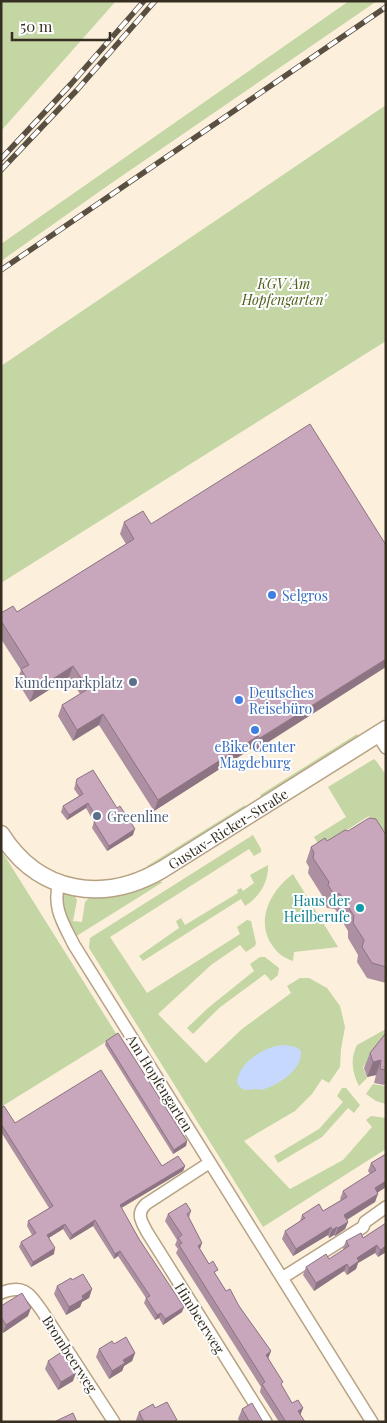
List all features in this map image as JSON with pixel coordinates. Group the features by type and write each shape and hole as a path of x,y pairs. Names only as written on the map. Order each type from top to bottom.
{"street":[{"name":"Gustav-Ricker-Straße","path":"1,834 27,865 59,883 79,888 101,890 122,887 142,880 383,737"},
{"name":"Am Hopfengarten","path":"59,883 56,892 57,905 74,945 372,1422"},
{"name":"Himbeerweg","path":"209,1163 146,1204 140,1212 141,1220 266,1422"},
{"path":"282,1278 363,1227 364,1222 386,1207"},
{"name":"Brombeerweg","path":"1,1293 22,1289 28,1294 42,1311 114,1422"}],"green space":[{"path":"116,1 1,131 1,2"},
{"path":"349,1 377,1 1,261 1,244"},
{"name":"KGV 'Am Hopfengarten'","path":"386,105 386,341 1,583 1,366"},
{"path":"357,734 359,737 262,797 260,795"},
{"path":"374,759 386,775 386,842 369,816 320,847 314,837 346,817 328,787"},
{"path":"245,805 244,809 148,869 147,866"},
{"path":"253,835 261,852 254,856 249,849 110,937 147,993 240,934 237,927 247,920 251,921 255,946 246,952 240,945 211,965 158,1014 206,1063 242,1029 291,993 287,986 300,978 309,978 327,988 340,1006 345,1027 340,1067 329,1083 322,1079 312,1094 295,1111 244,1141 290,1189 343,1160 372,1127 366,1120 371,1116 386,1118 386,1149 263,1227 89,948 90,938"},
{"path":"1,850 117,1035 1,1107"},
{"path":"268,865 265,883 259,894 250,903 245,906 241,899 143,961 139,956 179,928 176,921 181,918 185,925 238,893 237,890 241,888 243,891 254,883 250,875"},
{"path":"293,874 338,947 294,952 293,961 281,955 274,948 267,935 265,916 272,897 278,888"},
{"path":"157,881 163,882 75,937 53,905 51,898 53,893 58,891 75,896 77,900 73,921 82,922 85,902 89,898 124,894 141,889"},
{"path":"260,957 265,957 279,968 278,975 271,981 265,974 219,1008 193,1034 187,1028 208,1008 254,971 250,964"},
{"path":"386,1029 386,1040 363,1067 367,1078 359,1086 353,1066 353,1055 357,1045"},
{"path":"373,1084 384,1086 386,1084 386,1104 376,1101 366,1094"},
{"path":"342,1088 346,1088 360,1105 354,1113 348,1108 322,1137 278,1163 274,1156 319,1129 343,1102 337,1096"}],"water":[{"path":"285,1045 296,1047 301,1051 298,1065 294,1071 282,1080 262,1090 245,1090 239,1086 237,1082 239,1075 248,1062 262,1051"}],"building":[{"path":"310,424 386,545 386,659 260,738 258,736 158,800 103,714 77,730 62,705 88,689 73,666 34,691 21,669 29,665 1,621 1,613 13,606 17,612 134,539 124,522 143,511 151,524"},
{"path":"93,770 117,808 120,806 135,829 109,846 94,822 98,820 88,803 69,815 63,806 83,794 76,783 77,779"},
{"name":"Haus der Heilberufe","path":"369,818 376,819 386,835 386,967 372,963 362,947 364,940 353,923 354,916 340,894 333,893 328,885 329,882 313,858 314,853 311,847 325,838 327,841 345,830 348,831"},
{"path":"118,1033 187,1141 174,1150 106,1041"},
{"path":"386,1033 386,1070 380,1069 381,1060 373,1062 370,1053"},
{"path":"101,1070 162,1166 178,1156 185,1166 120,1205 139,1239 184,1307 165,1319 161,1313 157,1315 146,1298 150,1296 120,1251 115,1254 95,1220 72,1235 65,1224 47,1235 55,1248 33,1262 21,1242 36,1233 28,1221 53,1206 1,1124 1,1108 4,1106 15,1123"},
{"path":"386,1154 386,1181 375,1188 378,1194 344,1215 348,1222 332,1230 331,1227 296,1249 285,1231 305,1218 302,1215 319,1204 323,1211 347,1197 343,1191 376,1170 371,1163"},
{"path":"186,1203 191,1211 187,1214 202,1243 198,1246 209,1264 213,1261 218,1270 214,1272 226,1291 230,1289 239,1306 271,1351 266,1355 283,1382 281,1384 292,1403 298,1400 303,1408 298,1411 305,1422 286,1422 262,1384 265,1382 179,1245 182,1243 178,1238 182,1235 168,1214"},
{"path":"386,1223 386,1246 380,1250 377,1245 357,1258 359,1261 349,1268 347,1264 316,1283 306,1267 326,1254 329,1259 349,1246 346,1241 361,1233 363,1238"},
{"path":"83,1274 92,1289 82,1296 83,1299 69,1307 57,1286"},
{"path":"22,1293 31,1308 6,1325 1,1317 1,1306"},
{"path":"126,1337 135,1353 123,1360 125,1363 112,1371 99,1349 112,1341 114,1344"},
{"path":"63,1351 76,1373 61,1382 48,1361"},
{"path":"167,1402 177,1420 173,1422 144,1422 139,1412 153,1404 155,1408"},
{"path":"252,1403 263,1422 247,1422 249,1421 242,1409"},
{"path":"73,1413 77,1422 54,1422"}],"railway":[{"path":"1,159 71,84 144,1"},
{"path":"1,170 77,90 155,1"},
{"path":"1,270 386,7"}],"place":[{"name":"Selgros","path":"272,595"},
{"name":"Kundenparkplatz","path":"133,682"},
{"name":"Deutsches Reisebüro","path":"239,700"},
{"name":"eBike Center Magdeburg","path":"255,730"},
{"name":"Greenline","path":"97,816"},
{"name":"Haus der Heilberufe","path":"360,908"}]}
